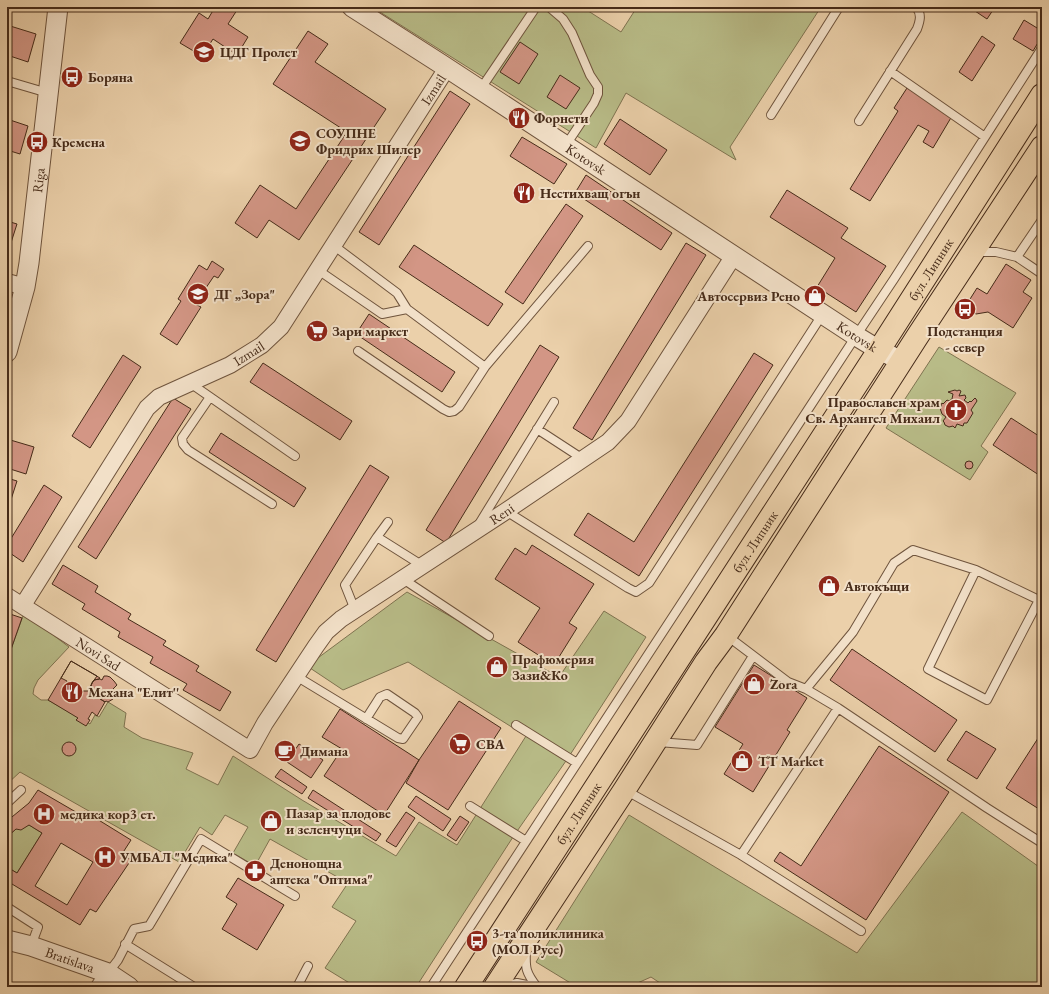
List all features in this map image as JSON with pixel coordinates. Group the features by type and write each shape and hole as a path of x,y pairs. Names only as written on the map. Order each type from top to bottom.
{"main road":[{"name":"бул. Липник","path":"466,987 879,350 1042,95"},
{"name":"бул. Липник","path":"495,987 1042,147"}],"street":[{"name":"Riga","path":"7,352 25,287 29,263 58,7"},
{"name":"Kotovsk","path":"352,7 822,315 879,350 902,361"},
{"name":"Izmail","path":"23,605 147,408 159,397 230,365 262,345 281,327 447,68"},
{"name":"Reni","path":"250,750 316,646 326,632 341,619 608,442 628,421 733,257"},
{"path":"7,282 25,287"},
{"name":"Novi Sad","path":"7,596 250,750"},
{"name":"Bratislava","path":"7,940 30,946 103,980 129,987"}],"lane":[{"path":"480,90 536,7"},
{"path":"549,7 563,19 572,33 590,75 598,87 598,94 594,103 565,146"},
{"path":"771,115 839,7"},
{"path":"859,121 917,28 920,16 916,7"},
{"path":"431,987 894,279 1042,48"},
{"path":"890,71 985,137"},
{"path":"7,81 48,93"},
{"path":"1017,257 1042,220"},
{"path":"333,245 397,293 407,309 485,367"},
{"path":"358,351 443,409 449,412 454,412 485,367 588,246"},
{"path":"973,252 996,252 1017,257 1042,274"},
{"path":"318,270 382,314 407,309"},
{"path":"506,511 636,592 648,583 822,315"},
{"path":"190,383 295,456"},
{"path":"210,397 182,438 183,444 188,450 272,504"},
{"path":"474,532 554,402"},
{"path":"537,429 584,459"},
{"path":"355,610 345,585 388,522"},
{"path":"377,536 423,566"},
{"path":"806,689 854,632 894,563 913,550 976,570 1039,600 987,700 928,669 976,570"},
{"path":"403,579 489,636"},
{"path":"726,634 788,682 806,689 838,708 1042,843"},
{"path":"655,742 697,745 753,656"},
{"path":"296,676 366,719 398,738 403,739 418,717 387,694 380,697 366,719"},
{"path":"741,855 838,708"},
{"path":"516,725 577,763"},
{"path":"625,789 741,855 861,931"},
{"path":"7,802 21,790"},
{"path":"470,806 526,841"},
{"path":"103,980 118,960 134,929 149,926 201,839 295,896"},
{"path":"7,907 38,927 30,946"},
{"path":"527,939 525,966 531,979 537,987"},
{"path":"125,944 194,987"},
{"path":"297,987 308,966"},
{"path":"501,987 517,983 537,987"}],"green space":[{"path":"372,7 582,7 621,32 637,7 821,7 730,147 736,160 626,93 596,148"},
{"path":"939,347 1016,393 981,446 988,452 970,480 886,428"},
{"path":"407,592 559,677 604,611 646,637 568,758 513,837 416,987 356,987 325,968 356,921 332,907 348,883 270,839 255,866 233,853 248,827 225,815 212,835 200,827 179,862 20,772 7,784 7,654 9,655 24,613 69,647 38,680 33,694 41,700 48,700 90,724 95,715 99,717 108,702 126,713 124,727 142,738 193,753 186,769 218,785 233,756 302,800 396,856 419,822 457,845 526,736 408,662 343,690 307,666"},
{"path":"962,812 1042,869 1042,987 666,987 651,977 633,985 632,987 577,987 536,962 629,815 857,953"},
{"path":"29,825 42,833 17,873 7,867 7,837 16,829"}],"building":[{"path":"215,7 239,7 228,24 248,37 237,55 213,39 202,56 180,43 199,13 208,19"},
{"path":"969,7 995,7 987,19"},
{"path":"1024,20 1042,31 1042,36 1033,51 1013,39"},
{"path":"7,25 36,34 28,62 7,55"},
{"path":"308,31 328,44 315,62 386,109 299,240 269,220 257,238 235,223 260,185 296,209 347,132 273,84"},
{"path":"982,36 995,45 972,81 959,72"},
{"path":"520,42 538,54 519,84 500,72"},
{"path":"560,75 580,88 566,109 547,97"},
{"path":"907,88 952,116 933,148 923,142 929,131 918,125 870,201 850,189 898,111 894,108"},
{"path":"450,91 470,104 379,245 359,232"},
{"path":"7,119 28,126 20,154 7,150"},
{"path":"620,119 667,150 650,175 604,144"},
{"path":"522,137 567,164 554,184 510,156"},
{"path":"586,175 672,233 661,250 575,193"},
{"path":"787,190 848,228 841,238 886,266 856,312 817,287 835,258 770,217"},
{"path":"566,204 583,216 523,304 505,292"},
{"path":"7,221 17,224 8,252 7,251"},
{"path":"686,243 706,255 592,440 573,428"},
{"path":"414,245 503,304 488,326 399,267"},
{"path":"212,261 224,269 218,278 214,276 195,304 201,307 177,345 160,334 181,301 178,299 199,265 207,270"},
{"path":"1006,264 1031,280 1023,292 1032,298 1013,328 988,312 976,314 965,307 977,288 987,294"},
{"path":"369,314 455,372 442,392 356,334"},
{"path":"540,345 559,357 446,543 426,530"},
{"path":"754,353 773,365 639,576 574,535 588,513 634,542"},
{"path":"123,355 141,367 90,448 72,436"},
{"path":"263,363 352,421 340,440 250,382"},
{"name":"Православен храм Св. Архангел Михаил","path":"955,390 961,391 959,396 965,395 966,398 964,400 968,403 975,398 977,401 971,410 973,413 967,423 964,423 963,426 957,424 955,428 953,426 949,427 945,425 943,421 946,417 942,414 940,408 942,403 943,404 947,400 949,401 952,399 953,394 948,392"},
{"path":"173,398 191,409 96,559 78,547"},
{"path":"1011,418 1042,438 1042,477 993,445"},
{"path":"221,433 306,488 294,507 209,452"},
{"path":"7,439 34,447 26,474 7,468"},
{"path":"967,461 971,461 973,465 971,469 967,469 965,467 965,463"},
{"path":"370,465 389,477 276,662 256,650"},
{"path":"7,478 17,481 7,512"},
{"path":"44,485 62,497 23,562 7,551 7,545"},
{"path":"532,545 594,584 569,623 577,628 554,665 518,642 540,608 495,579 515,548 526,555"},
{"path":"63,565 98,586 95,592 131,614 128,619 166,641 163,645 199,666 196,671 231,692 220,711 183,690 187,684 150,663 153,657 118,637 120,632 82,609 85,604 52,584"},
{"path":"10,614 22,618 9,655 7,654 7,622"},
{"path":"852,649 957,720 935,752 830,680"},
{"name":"Механа \"Елит''","path":"71,661 100,678 94,680 90,688 94,695 105,702 97,716 92,712 88,719 90,720 86,726 76,720 78,718 48,700"},
{"path":"71,661 97,676 90,688 91,691 82,691 80,693 76,692 67,684 67,681 61,678"},
{"path":"754,665 807,698 787,730 790,732 753,792 724,774 743,744 715,727"},
{"path":"104,676 110,677 117,685 113,689 113,699 108,702 105,702 94,695 90,688 94,680 102,680"},
{"name":"CBA","path":"459,701 501,728 448,810 406,783 419,760"},
{"path":"340,709 419,760 384,815 324,776 342,749 322,737"},
{"path":"966,731 996,749 977,779 947,760"},
{"path":"1042,732 1042,811 1006,788"},
{"path":"69,742 74,744 76,749 74,754 69,756 64,754 62,749 64,744"},
{"path":"299,744 323,760 311,778 287,762"},
{"path":"879,746 949,792 866,920 774,861 780,852 801,866"},
{"path":"281,769 307,787 302,794 275,777"},
{"name":"УМБАЛ \"Медика\"","path":"38,790 81,815 84,811 131,840 122,854 131,860 96,912 90,909 80,925 7,881 7,867 17,873 42,833 29,825 21,830 16,829 7,837 7,821 29,803","holes":["61,843 93,862 67,905 35,886"]},
{"path":"313,790 381,834 376,841 308,798"},
{"path":"416,796 451,819 443,831 408,807"},
{"path":"406,812 415,818 396,847 386,841"},
{"path":"460,816 469,822 456,841 447,835"},
{"path":"238,878 284,905 257,950 222,929 237,904 226,897"}],"place":[{"name":"ЦДГ Пролет","path":"204,52"},
{"name":"Боряна","path":"72,77"},
{"name":"Форнети","path":"519,118"},
{"name":"СОУПНЕ Фридрих Шилер","path":"300,141"},
{"name":"Кремена","path":"37,142"},
{"name":"Нестихващ огън","path":"524,193"},
{"name":"ДГ „Зора\"","path":"198,294"},
{"name":"Автосервиз Рено","path":"815,296"},
{"name":"Подстанция - север","path":"965,309"},
{"name":"Зари маркет","path":"317,331"},
{"name":"Православен храм Св. Архангел Михаил","path":"956,410"},
{"name":"Автокъщи","path":"829,586"},
{"name":"Прафюмерия Зази&Ко","path":"497,667"},
{"name":"Zora","path":"754,684"},
{"name":"Механа \"Елит''","path":"72,692"},
{"name":"CBA","path":"460,744"},
{"name":"Димана","path":"285,751"},
{"name":"TT Market","path":"742,761"},
{"name":"медика кор3 ет.","path":"44,814"},
{"name":"Пазар за плодове и зеленчуци","path":"271,821"},
{"name":"УМБАЛ \"Медика\"","path":"105,857"},
{"name":"Денонощна аптека \"Оптима\"","path":"255,871"},
{"name":"3-та поликлиника (МОЛ Русе)","path":"477,941"}]}
